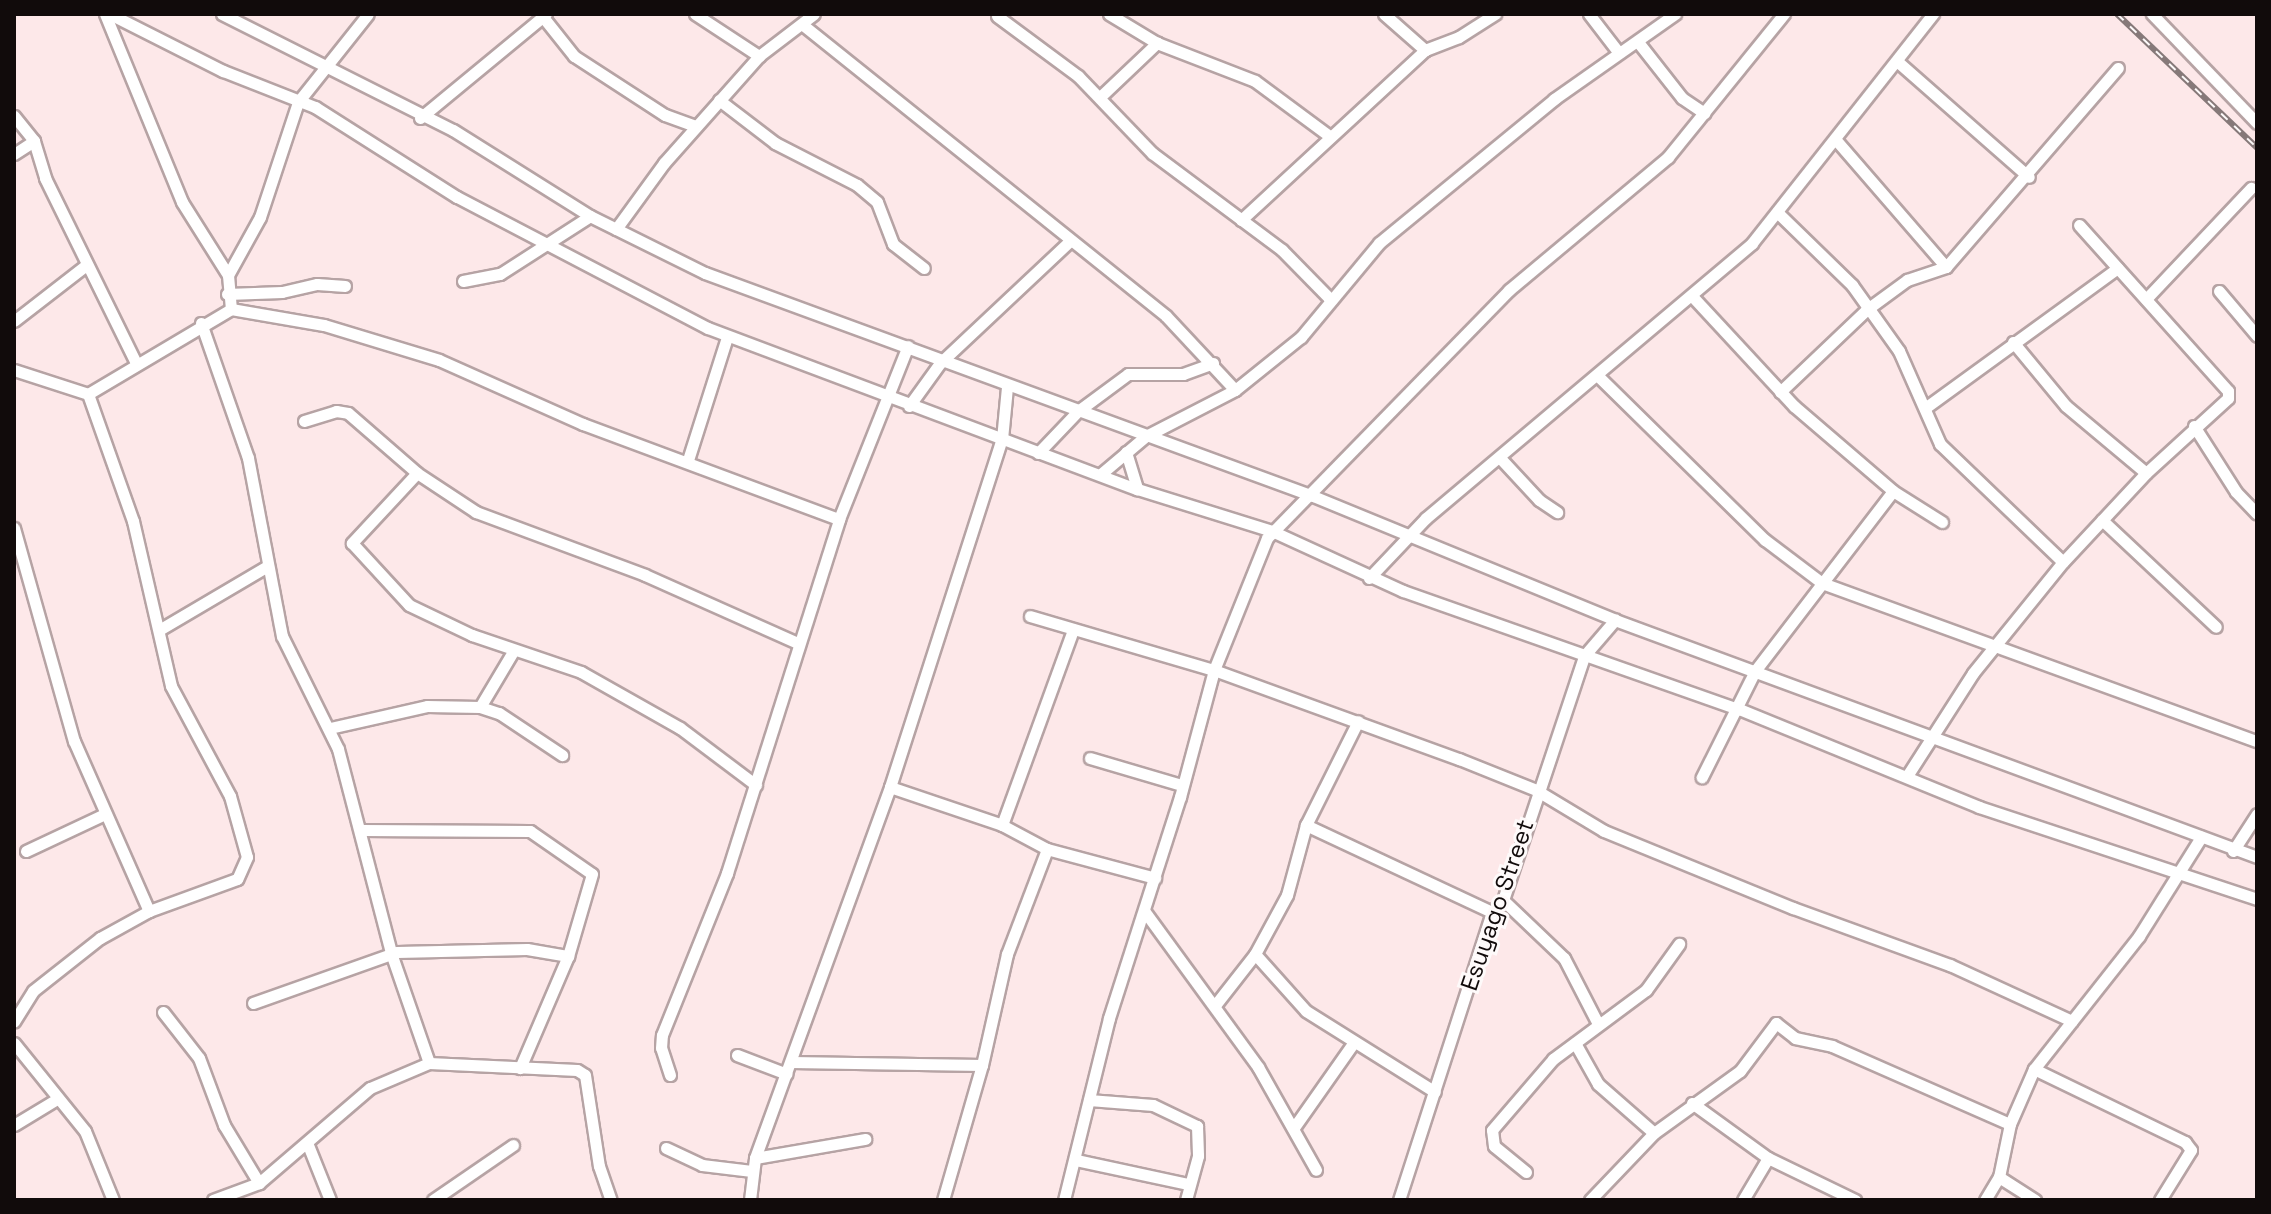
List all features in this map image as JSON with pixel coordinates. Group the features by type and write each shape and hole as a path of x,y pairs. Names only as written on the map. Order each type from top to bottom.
{"street":[{"path":"107,14 326,113 457,197 727,337 1038,453 1102,473 1137,489 1272,531 1369,578 1739,709 1979,807 2257,899"},
{"path":"107,14 182,202 228,275"},
{"path":"222,14 420,118 453,130 590,216 705,273 908,346 940,363 1313,496 1615,620 1755,673 1936,735 2233,851 2257,857"},
{"path":"231,309 227,294 228,275 260,217 298,102 368,14"},
{"path":"695,14 759,56"},
{"path":"616,229 696,126 759,56 814,14"},
{"path":"1109,14 1157,43 1255,81 1328,135"},
{"path":"1384,14 1425,50"},
{"path":"1241,220 1328,135 1425,50 1459,37 1495,14"},
{"path":"1589,14 1619,53"},
{"path":"1102,473 1146,436 1235,390 1307,331 1379,243 1554,99 1675,14"},
{"path":"1064,1200 1089,1100 1214,670 1272,531 1313,496 1509,290 1668,157 1784,14"},
{"path":"1369,578 1409,534 1599,377 1752,243 1933,14"},
{"path":"2152,14 2256,121"},
{"path":"420,118 544,16 574,56 665,115 696,126"},
{"path":"997,16 1100,97 1152,153 1282,250 1331,300"},
{"path":"803,25 1069,242 1166,316 1235,390"},
{"path":"1638,42 1682,98 1704,113"},
{"path":"1100,97 1157,43"},
{"path":"1898,62 2029,177"},
{"path":"1780,392 1866,310 1907,280 1946,267 2029,177 2118,68"},
{"path":"719,100 775,143 857,185 877,202 893,244 924,268"},
{"path":"14,116 34,141 45,178 85,266 136,363"},
{"path":"1836,140 1946,267"},
{"path":"14,154 34,141"},
{"path":"2146,299 2251,188"},
{"path":"1777,212 1852,285 1866,310 1899,351 1951,457 2053,553 2067,558"},
{"path":"463,281 500,274 590,216"},
{"path":"1907,776 1991,647 2067,558 2146,473 2194,426 2223,404 2228,391 2079,225"},
{"path":"909,406 940,363 1069,242"},
{"path":"14,321 85,266"},
{"path":"1925,408 2118,268"},
{"path":"227,294 282,292 317,284 345,286"},
{"path":"2219,291 2257,336"},
{"path":"1692,296 1780,392 1893,491 1942,522"},
{"path":"88,394 201,323 231,309 324,325 439,360 583,424 688,460 839,519"},
{"path":"201,323 248,458 266,567 286,649 330,728 361,830 391,953 429,1063"},
{"path":"688,460 727,337"},
{"path":"2013,342 2066,406 2146,473"},
{"path":"670,1075 661,1048 662,1035 756,785 839,519 908,346"},
{"path":"1038,453 1078,411 1128,374 1183,374 1213,363"},
{"path":"14,370 88,394"},
{"path":"1599,377 1765,540 1822,583 1909,612 1991,647 2257,741"},
{"path":"750,1200 753,1165 890,787 1002,439 1007,387"},
{"path":"14,1022 33,991 100,938 149,911 237,879 247,857 230,796 171,686 133,521 88,394"},
{"path":"304,421 336,411 348,413 417,473 476,512 645,575 798,643"},
{"path":"2194,426 2236,492 2257,514"},
{"path":"1126,452 1137,489"},
{"path":"1501,459 1539,500 1557,512"},
{"path":"417,473 352,543 409,605 514,650 581,672 680,728 756,785"},
{"path":"1702,777 1755,673 1893,491"},
{"path":"2102,520 2216,627"},
{"path":"14,528 74,741 149,911"},
{"path":"159,630 266,567"},
{"path":"1030,616 1214,670 1358,721 1536,790 1604,831 1793,908 1950,965 2072,1021"},
{"name":"Esuyago Street","path":"1399,1200 1492,912 1503,900 1536,790 1584,656 1615,620"},
{"path":"1002,825 1073,630"},
{"path":"480,707 514,650"},
{"path":"330,728 427,706 480,707 499,713 562,755"},
{"path":"1216,1004 1255,954 1287,895 1306,825 1358,721"},
{"path":"1090,758 1182,785"},
{"path":"890,787 1002,825 1047,849 1155,878"},
{"path":"26,851 105,814"},
{"path":"2233,851 2257,814"},
{"path":"1306,825 1492,912"},
{"path":"361,830 535,833 592,874 568,956 520,1068"},
{"path":"1985,1200 1999,1177 2010,1124 2034,1069 2139,936 2201,837"},
{"path":"943,1200 982,1065 1007,954 1047,849"},
{"path":"1503,900 1564,958 1598,1024"},
{"path":"1145,912 1216,1004 1295,1126 1316,1170"},
{"path":"1526,1172 1494,1146 1492,1130 1512,1101 1575,1043 1646,990 1679,944"},
{"path":"253,1003 391,953 527,949 568,956"},
{"path":"1255,954 1306,1011 1435,1092"},
{"path":"163,1012 199,1058 224,1125 259,1183"},
{"path":"1590,1200 1654,1133 1740,1071 1776,1023 1795,1038 1832,1046 2010,1124"},
{"path":"1295,1126 1354,1042"},
{"path":"14,1043 85,1131 113,1200"},
{"path":"1575,1043 1598,1084 1654,1133"},
{"path":"737,1055 789,1068 982,1065"},
{"path":"213,1200 259,1183 308,1145 370,1088 429,1063 585,1075 599,1166 611,1200"},
{"path":"2034,1069 2185,1142 2191,1150 2160,1200"},
{"path":"14,1125 57,1099"},
{"path":"1089,1100 1153,1105 1197,1126 1198,1156 1186,1200"},
{"path":"1692,1103 1768,1158 1855,1200"},
{"path":"666,1148 702,1165 753,1165 865,1139"},
{"path":"308,1145 330,1200"},
{"path":"433,1200 513,1145"},
{"path":"1743,1200 1768,1158"},
{"path":"1076,1160 1188,1184"},
{"path":"1999,1177 2035,1200"}],"railway":[{"path":"2117,14 2257,148"}]}
